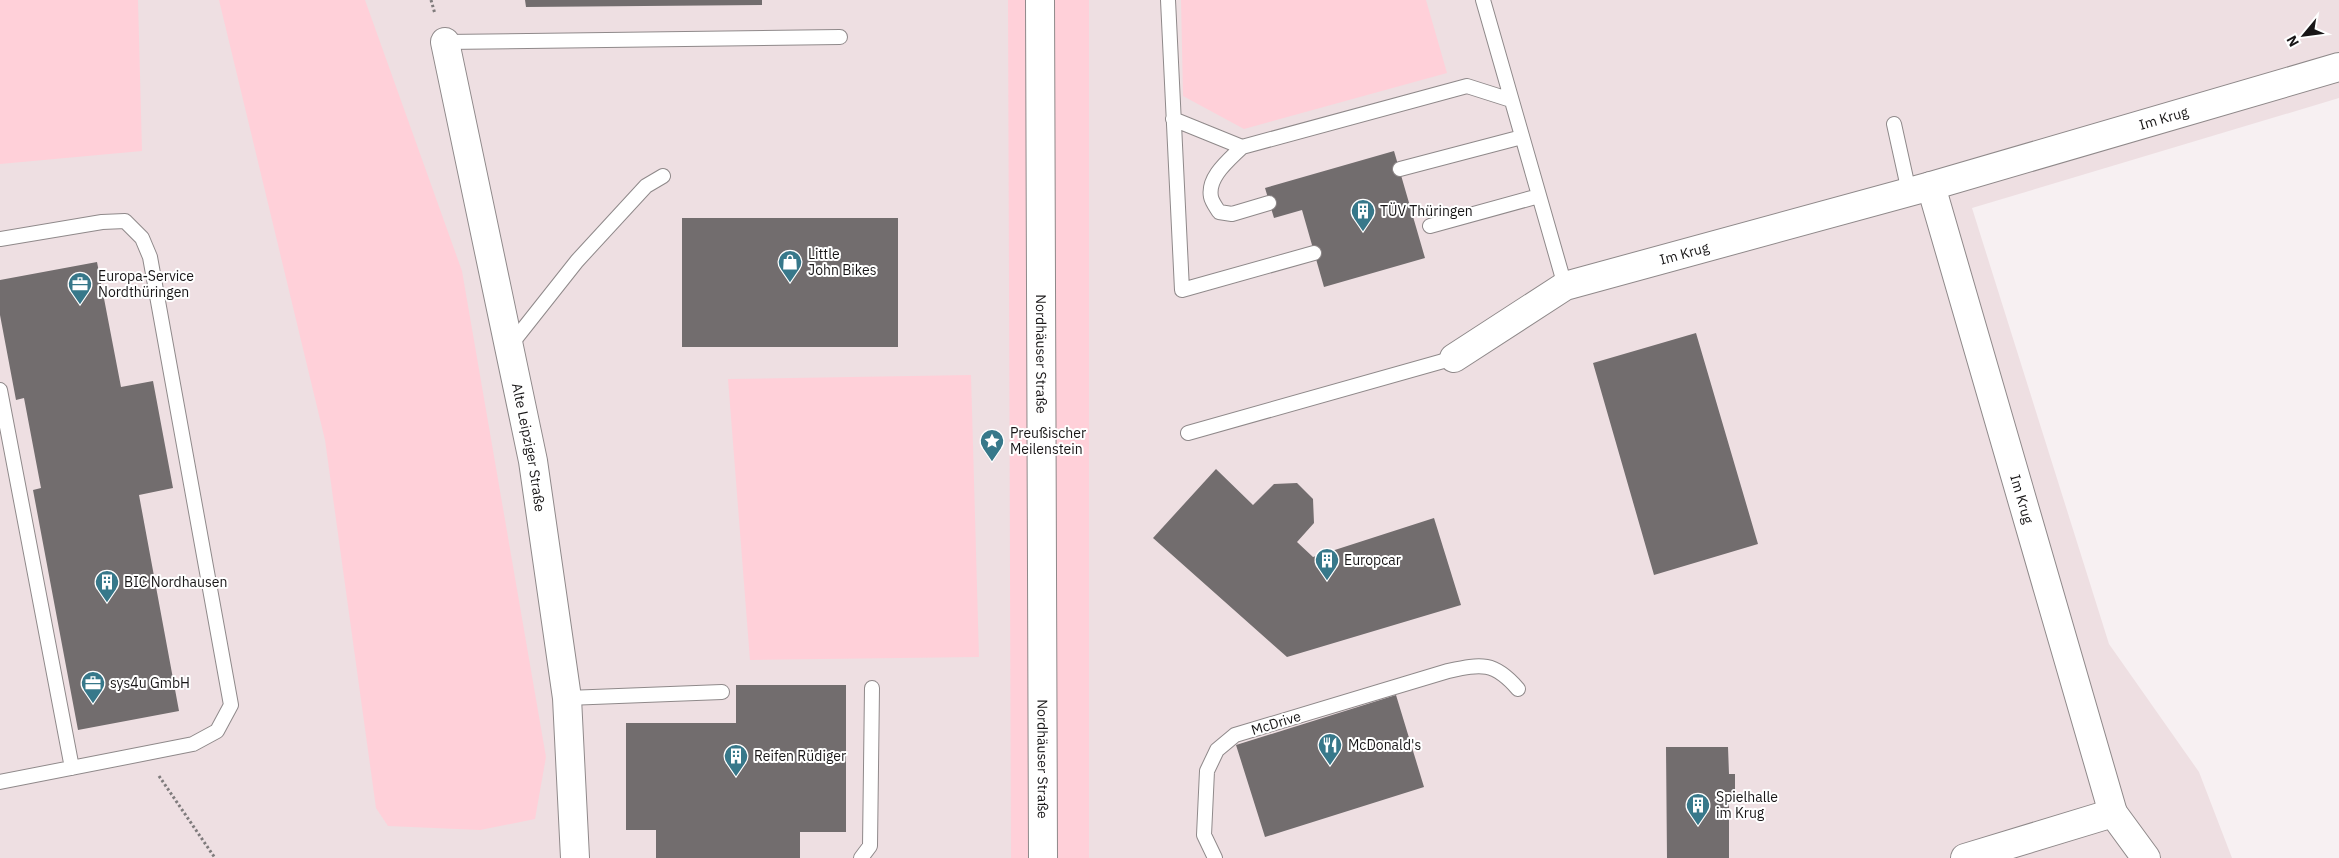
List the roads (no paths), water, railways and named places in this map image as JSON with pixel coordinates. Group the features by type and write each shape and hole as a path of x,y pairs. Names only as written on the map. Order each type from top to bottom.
{"street":[{"name":"Nordhäuser Straße","path":"1040,0 1043,858"},
{"name":"Alte Leipziger Straße","path":"444,42 533,461 567,698 575,858"},
{"name":"Im Krug","path":"1454,358 1565,286 1920,189 2339,67"},
{"name":"Im Krug","path":"1920,189 2113,813 2146,858"},
{"path":"1965,858 2113,813"}],"lane":[{"path":"1168,0 1182,290 1314,253"},
{"path":"1483,0 1565,286"},
{"path":"444,42 840,37"},
{"path":"1269,203 1232,214 1219,212 1211,198 1212,183 1221,168 1242,147 1468,86 1512,100"},
{"path":"1173,119 1242,147"},
{"path":"1894,124 1920,189"},
{"path":"1400,169 1522,137"},
{"path":"509,348 577,261 646,186 663,176"},
{"path":"1430,226 1539,196"},
{"path":"0,239 102,222 125,221 142,238 150,257 231,705 217,731 193,744 0,782"},
{"path":"1188,434 1454,358"},
{"path":"0,390 72,768"},
{"name":"McDrive","path":"1215,858 1204,835 1207,771 1217,750 1235,735 1470,666 1490,667 1505,674 1518,689"},
{"path":"861,858 870,846 872,688"},
{"path":"567,698 722,692"}],"place":[{"name":"TÜV Thüringen","path":"1363,232"},
{"name":"Little John Bikes","path":"790,283"},
{"name":"Europa-Service Nordthüringen","path":"80,305"},
{"name":"Preußischer Meilenstein","path":"992,462"},
{"name":"Europcar","path":"1327,581"},
{"name":"BIC Nordhausen","path":"107,603"},
{"name":"sys4u GmbH","path":"93,704"},
{"name":"McDonald's","path":"1330,766"},
{"name":"Reifen Rüdiger","path":"736,777"},
{"name":"Spielhalle im Krug","path":"1698,826"}]}
